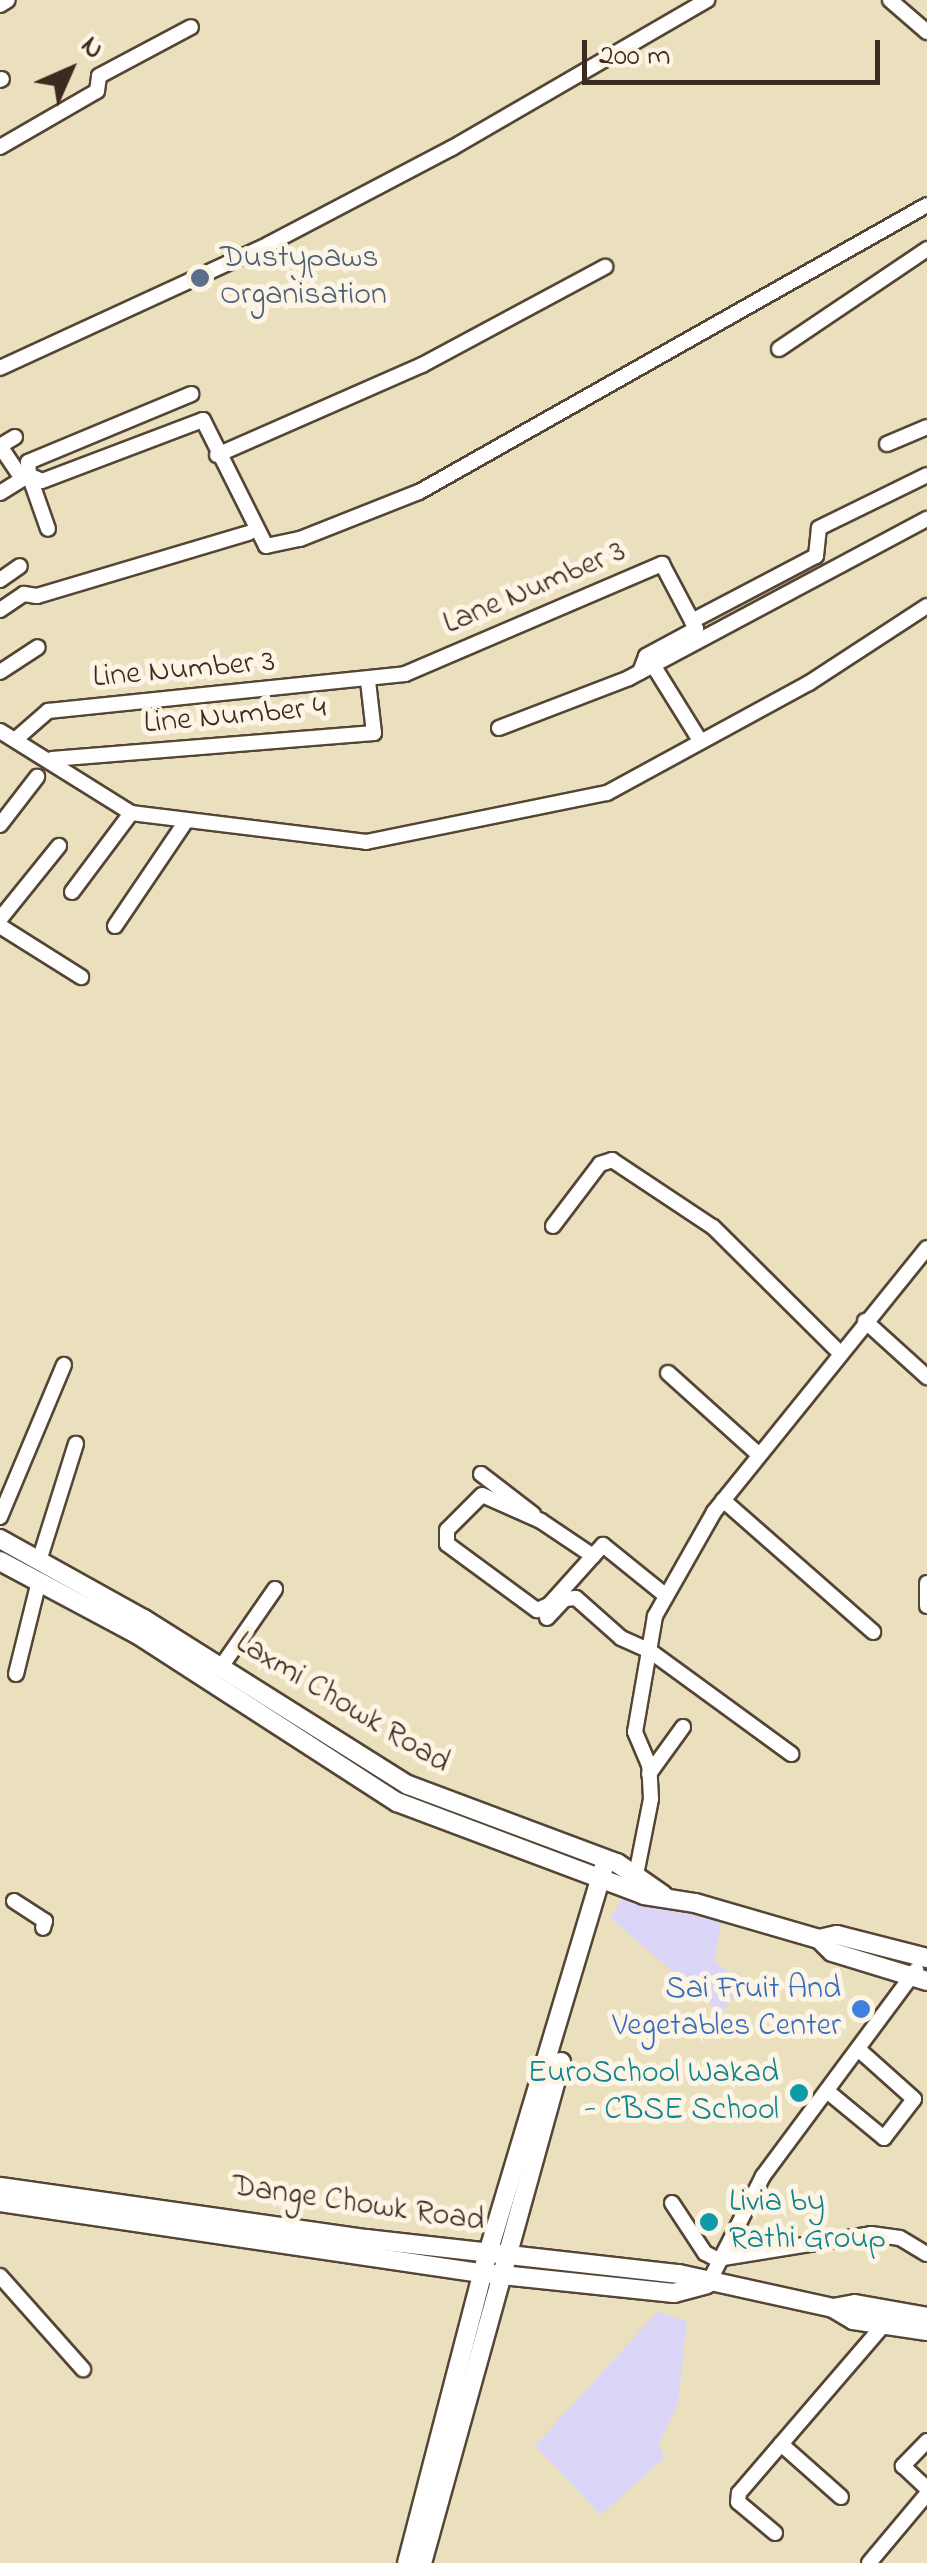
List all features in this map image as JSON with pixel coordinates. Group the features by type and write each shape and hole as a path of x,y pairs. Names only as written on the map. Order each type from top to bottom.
{"main road":[{"name":"Laxmi Chowk Road","path":"0,1538 40,1581 136,1634 397,1802 609,1870"},
{"name":"Laxmi Chowk Road","path":"20,1561 221,1667 408,1786 609,1870"},
{"path":"407,2563 442,2455 609,1870 663,1895 819,1940 832,1952 920,1979"},
{"path":"819,1940 837,1935 925,1958"},
{"name":"Dange Chowk Road","path":"0,2187 492,2274 674,2293 708,2284"},
{"name":"Dange Chowk Road","path":"0,2202 679,2274 708,2284 833,2308 853,2320 927,2331"},
{"name":"Dange Chowk Road","path":"833,2308 855,2304 927,2317"},
{"path":"422,2563 442,2455"}],"street":[{"path":"0,5 8,0"},
{"path":"0,368 286,236 707,0"},
{"path":"890,0 927,32"},
{"path":"0,146 97,91 99,76 191,27"},
{"path":"0,493 25,477 42,481 204,420 216,455 238,483 266,546 300,539 419,492 927,205"},
{"path":"779,349 927,248"},
{"path":"216,455 422,365 605,267"},
{"path":"25,477 28,462 191,394"},
{"path":"887,444 927,427"},
{"path":"15,437 0,446 25,477 48,530"},
{"path":"699,739 646,669 646,656 696,629 692,620 816,556 819,528 927,475"},
{"path":"499,728 646,669 927,519"},
{"path":"0,610 24,594 249,533"},
{"name":"Lane Number 3","path":"368,681 417,669 662,564 692,620"},
{"path":"0,580 20,566"},
{"path":"0,731 131,813 184,824 366,842 606,793 699,739 809,683 927,606"},
{"path":"0,672 38,647"},
{"name":"Line Number 3","path":"16,739 48,711 368,681"},
{"name":"Line Number 4","path":"50,759 374,732 368,681"},
{"path":"0,825 37,777"},
{"path":"72,892 131,813"},
{"path":"115,926 184,824"},
{"path":"59,846 0,923 81,978"},
{"path":"553,1226 600,1164 612,1160 713,1226 840,1353"},
{"path":"635,1881 648,1838 649,1774 635,1732 651,1628 665,1595 723,1500 927,1248"},
{"path":"865,1321 927,1377"},
{"path":"0,1518 64,1364"},
{"path":"668,1373 758,1456"},
{"path":"20,1561 76,1444"},
{"path":"481,1474 593,1556"},
{"path":"541,1521 482,1495 447,1530 446,1544 538,1610 602,1545 665,1595"},
{"path":"723,1500 874,1632"},
{"path":"16,1674 40,1581"},
{"path":"927,1583 927,1606"},
{"path":"221,1667 275,1589"},
{"path":"547,1618 571,1596 621,1638 650,1651 792,1754"},
{"path":"649,1774 683,1727"},
{"path":"14,1901 45,1921 42,1928"},
{"path":"708,2284 717,2259 762,2176 858,2050 920,1979 925,1958"},
{"path":"826,2092 884,2138 914,2099 858,2050"},
{"path":"672,2203 705,2254 717,2259 871,2234 900,2238 927,2254"},
{"path":"0,2276 82,2369"},
{"path":"775,2534 737,2499 884,2323"},
{"path":"876,2561 927,2491 903,2466 927,2441"},
{"path":"781,2444 841,2497"}],"shaded area":[{"path":"623,1898 721,1922 715,1961 734,1976 727,1986 736,1993 721,2013 610,1918"},
{"path":"657,2312 687,2321 678,2403 659,2444 664,2458 601,2515 535,2446"}],"place":[{"name":"Dustypaws Organisation","path":"200,278"},
{"name":"Sai Fruit And Vegetables Center","path":"861,2009"},
{"name":"EuroSchool Wakad - CBSE School","path":"799,2093"},
{"name":"Livia by Rathi Group","path":"709,2222"}]}
